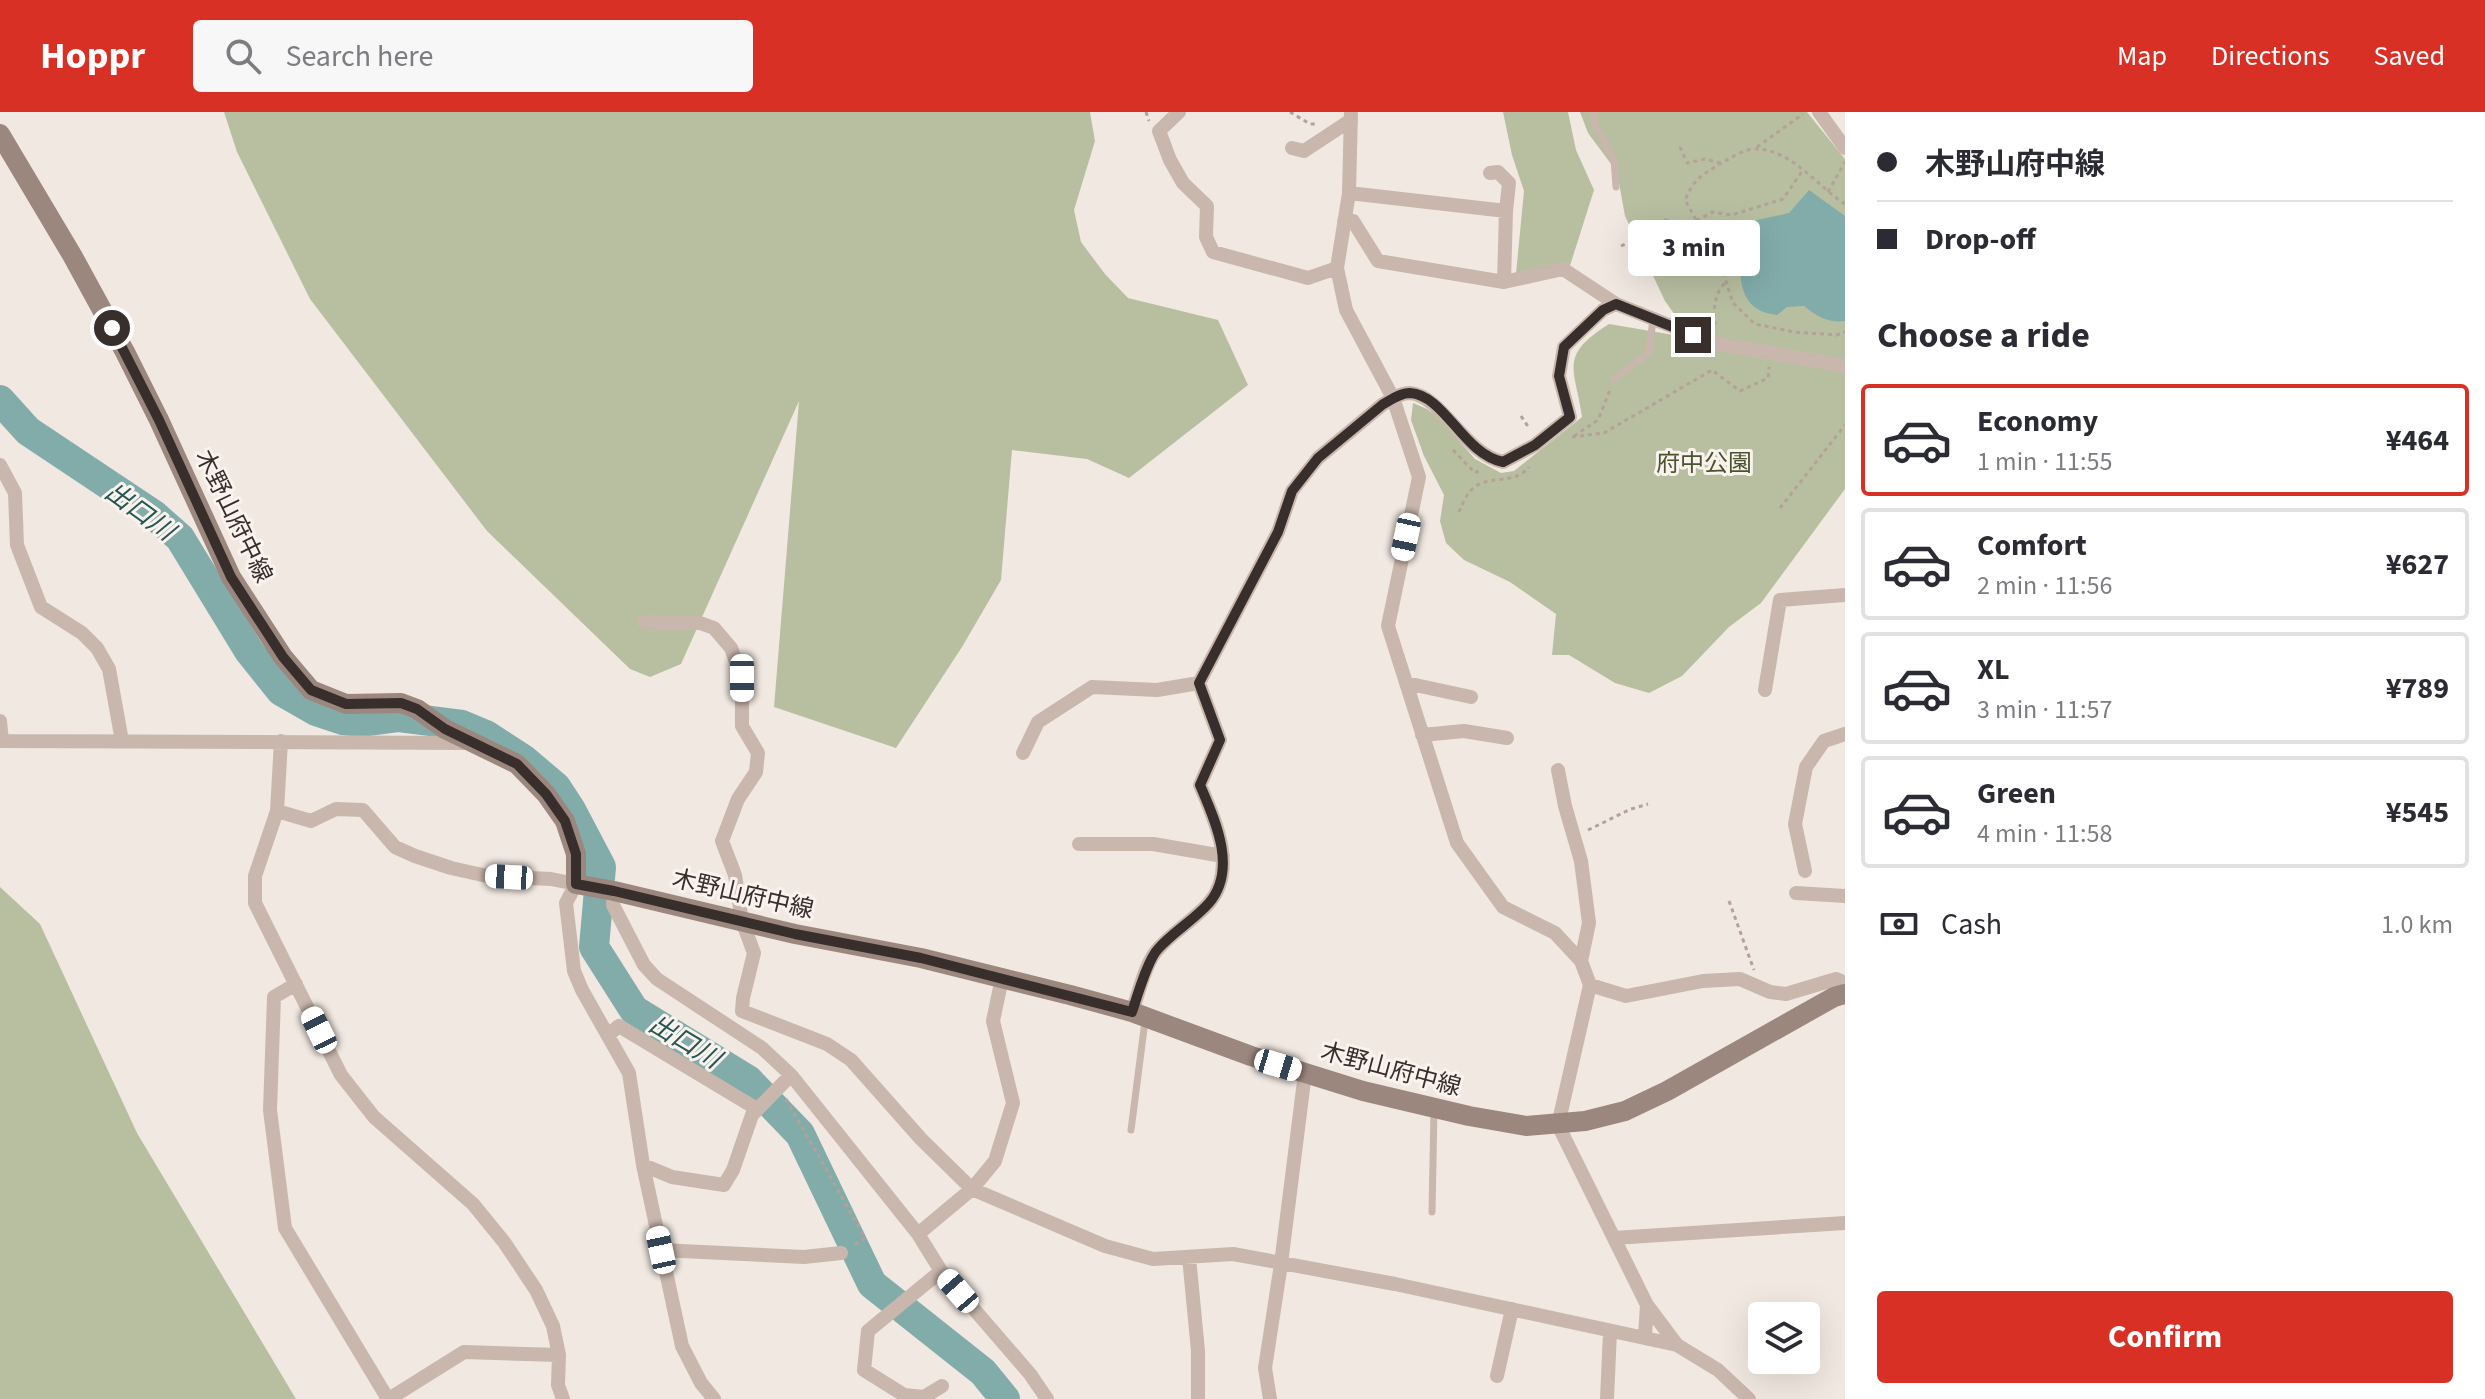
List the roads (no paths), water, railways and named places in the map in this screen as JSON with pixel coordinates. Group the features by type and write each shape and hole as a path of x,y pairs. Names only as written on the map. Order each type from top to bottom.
{"main road":[{"name":"木野山府中線","path":"0,134 125,352 231,577 283,657 311,690 346,704 401,703 417,709 445,729 517,764 546,794 565,821 576,854 580,885 1002,978 1138,1015 1363,1091 1526,1126 1558,1125 1625,1111 1667,1091 1834,997 1845,994"}],"street":[{"path":"1179,112 1159,131 1183,183 1207,206 1206,237 1213,252 1308,278 1337,268"},
{"path":"1819,112 1845,148"},
{"path":"1292,148 1304,151 1351,116"},
{"path":"1351,116 1349,193 1337,268 1346,310 1393,398 1419,477 1388,626 1457,843 1503,907 1555,933 1581,961 1590,985 1558,1125 1647,1305 1677,1345"},
{"path":"1490,173 1498,172 1509,183 1504,282"},
{"path":"1349,193 1506,211"},
{"path":"1344,221 1353,221 1378,261 1504,282 1563,269 1616,304 1720,344 1845,366"},
{"path":"1138,1015 1155,951 1211,901 1222,877 1223,856 1216,823 1200,785 1220,740 1199,683 1278,532 1292,491 1318,458 1393,398 1409,393 1428,399 1487,458 1503,462 1535,445 1570,417 1559,376 1564,347 1603,310 1616,304"},
{"path":"0,465 15,493 17,545 41,607 82,633 97,648 109,669 122,741"},
{"path":"1765,690 1780,600 1845,595"},
{"path":"644,622 700,623 714,628 731,648 742,678 742,726 758,753 756,772 738,799 722,841 735,875 742,921 754,953 742,1011 827,1044 851,1060 921,1139 972,1189 1105,1246 1153,1259 1233,1254 1395,1284 1610,1332 1645,1336 1677,1345 1718,1370 1749,1399"},
{"path":"1023,753 1038,722 1092,687 1157,690 1199,683"},
{"path":"1406,683 1471,697"},
{"path":"0,721 1,741 475,743"},
{"path":"1422,735 1464,731 1507,738"},
{"path":"1805,871 1795,824 1806,767 1824,741 1845,734"},
{"path":"281,741 277,811 255,876 255,903 341,1075 374,1117 473,1204 504,1242 536,1290 553,1326 559,1355 558,1385 563,1399"},
{"path":"1558,770 1581,861 1589,923 1581,961"},
{"path":"277,811 311,821 336,809 363,810 395,847 415,856 487,876 551,879 580,885 566,903 574,971 629,1073 643,1165 682,1346 701,1383 714,1399"},
{"path":"1079,844 1153,844 1223,856"},
{"path":"614,891 613,905 644,965 657,979 762,1048 791,1075 918,1234 941,1271 1030,1374 1047,1399"},
{"path":"1796,893 1845,896"},
{"path":"918,1234 972,1189 995,1161 1013,1103 993,1021 1002,978"},
{"path":"1590,985 1626,996 1703,981 1740,979 1770,992 1786,994 1836,979 1845,983"},
{"path":"296,984 274,997 270,1110 285,1228 388,1399 464,1352 559,1355"},
{"path":"608,1035 619,1026 757,1109"},
{"path":"1270,1399 1265,1368 1305,1073"},
{"path":"643,1165 672,1177 724,1185 733,1170 752,1115 791,1075"},
{"path":"1614,1238 1845,1223"},
{"path":"661,1250 804,1257 841,1253"},
{"path":"1189,1257 1198,1351 1198,1399"},
{"path":"941,1271 868,1331 864,1370 904,1395 924,1397 942,1386"},
{"path":"1645,1336 1647,1305"},
{"path":"1497,1376 1512,1309"},
{"path":"1607,1399 1610,1332"}],"lane":[{"path":"1593,112 1595,125 1614,159 1616,187"},
{"path":"1614,379 1649,353 1653,319"},
{"path":"1131,1130 1138,1015"},
{"path":"1432,1212 1434,1108"}],"water":[{"path":"1809,190 1845,216 1845,321 1823,318 1804,306 1787,307 1777,315 1762,312 1745,295 1740,271 1740,229 1744,223 1789,213"}],"waterway":[{"name":"出口川","path":"0,400 28,431 154,515 180,538 249,651 281,691 316,711 343,720 362,722 399,717 462,725 486,735 523,759 556,787 601,867 594,947 634,1010 748,1080 800,1134 872,1284 983,1372 1005,1399"}],"park label":[{"name":"府中公園","path":"1704,463"}]}
